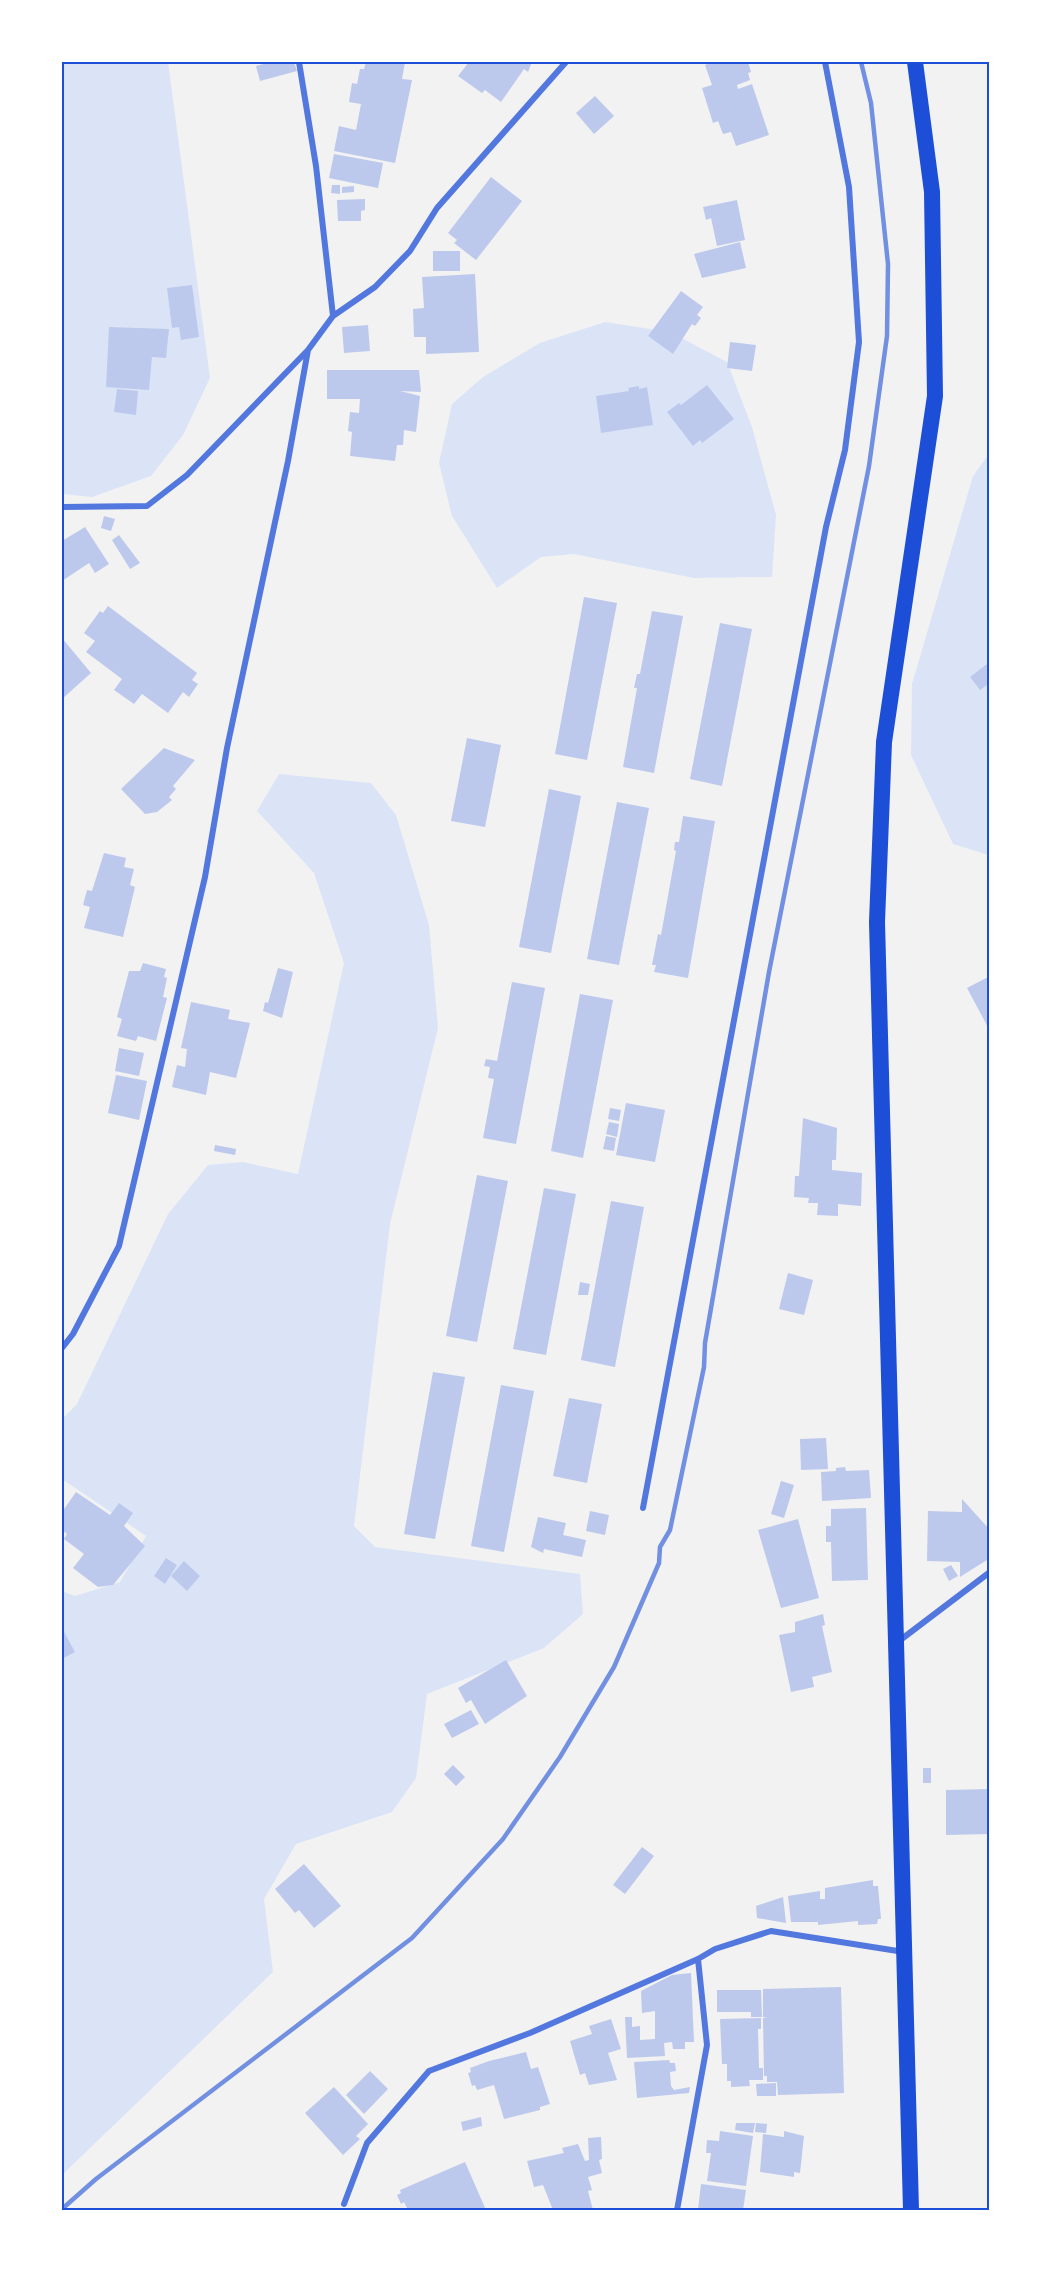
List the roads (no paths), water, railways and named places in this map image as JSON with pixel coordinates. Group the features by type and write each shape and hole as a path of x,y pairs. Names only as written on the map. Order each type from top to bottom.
{"highway":[{"path":"911,2211 877,922 884,742 934,396 932,192 915,62"}],"street":[{"path":"299,62 316,166 333,316"},
{"path":"62,507 147,506 187,475 308,350 333,316 375,287 410,251 436,208 567,62"},
{"path":"643,1508 826,527 846,439 859,342 849,187 825,62"},
{"path":"62,1348 73,1334 119,1246 205,877 227,748 288,461 308,350"},
{"path":"896,1644 990,1572"},
{"path":"344,2204 367,2143 429,2071 530,2033 698,1959 715,1949 771,1931 904,1952"},
{"path":"677,2211 707,2045 698,1959"}],"railway":[{"path":"62,2209 96,2179 412,1938 503,1839 560,1757 614,1667 659,1563 660,1547 670,1530 704,1367 705,1343 769,972 869,466 887,336 888,264 871,103 861,62"}]}
